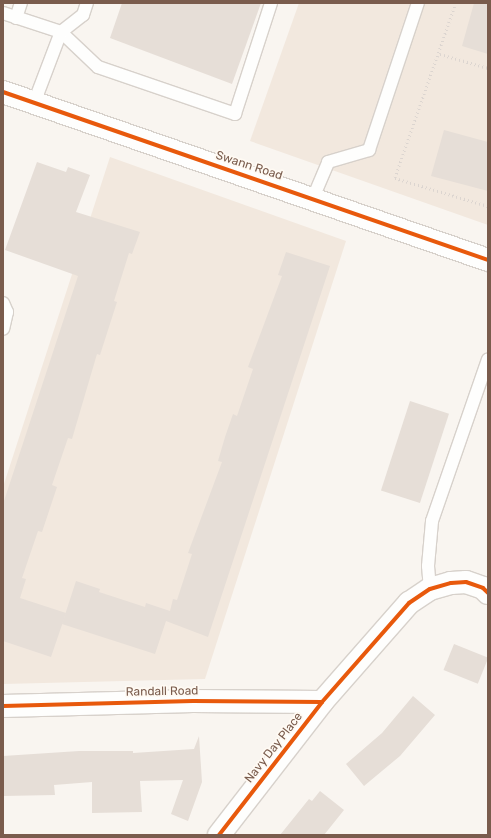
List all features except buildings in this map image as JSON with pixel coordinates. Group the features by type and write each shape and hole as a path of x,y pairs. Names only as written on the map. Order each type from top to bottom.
{"street":[{"name":"Swann Road","path":"3,92 313,198 488,260"},
{"path":"430,590 466,582 484,588 488,593"},
{"name":"Navy Day Place","path":"219,835 322,702 409,603 430,590"},
{"name":"Randall Road","path":"3,706 193,701 322,702"}],"lane":[{"path":"16,18 21,3"},
{"path":"34,103 61,32 83,15 87,3"},
{"path":"3,13 61,32 98,67 236,114 271,3"},
{"path":"313,198 328,162 369,150 418,3"},
{"path":"3,303 7,312 3,329"},
{"path":"430,590 428,566 432,521 488,359"}],"path":[{"path":"456,3 440,54 395,178 488,206"},
{"path":"440,54 488,68"}],"shaded area":[{"path":"299,3 488,3 488,225 250,141"},
{"path":"110,157 346,241 205,679 3,684 3,487"}],"cycle path":[{"path":"3,92 488,260"},
{"path":"219,835 322,702 409,603 430,589 451,583 466,582 483,588 488,593"},
{"path":"3,706 193,701 322,702"}]}
